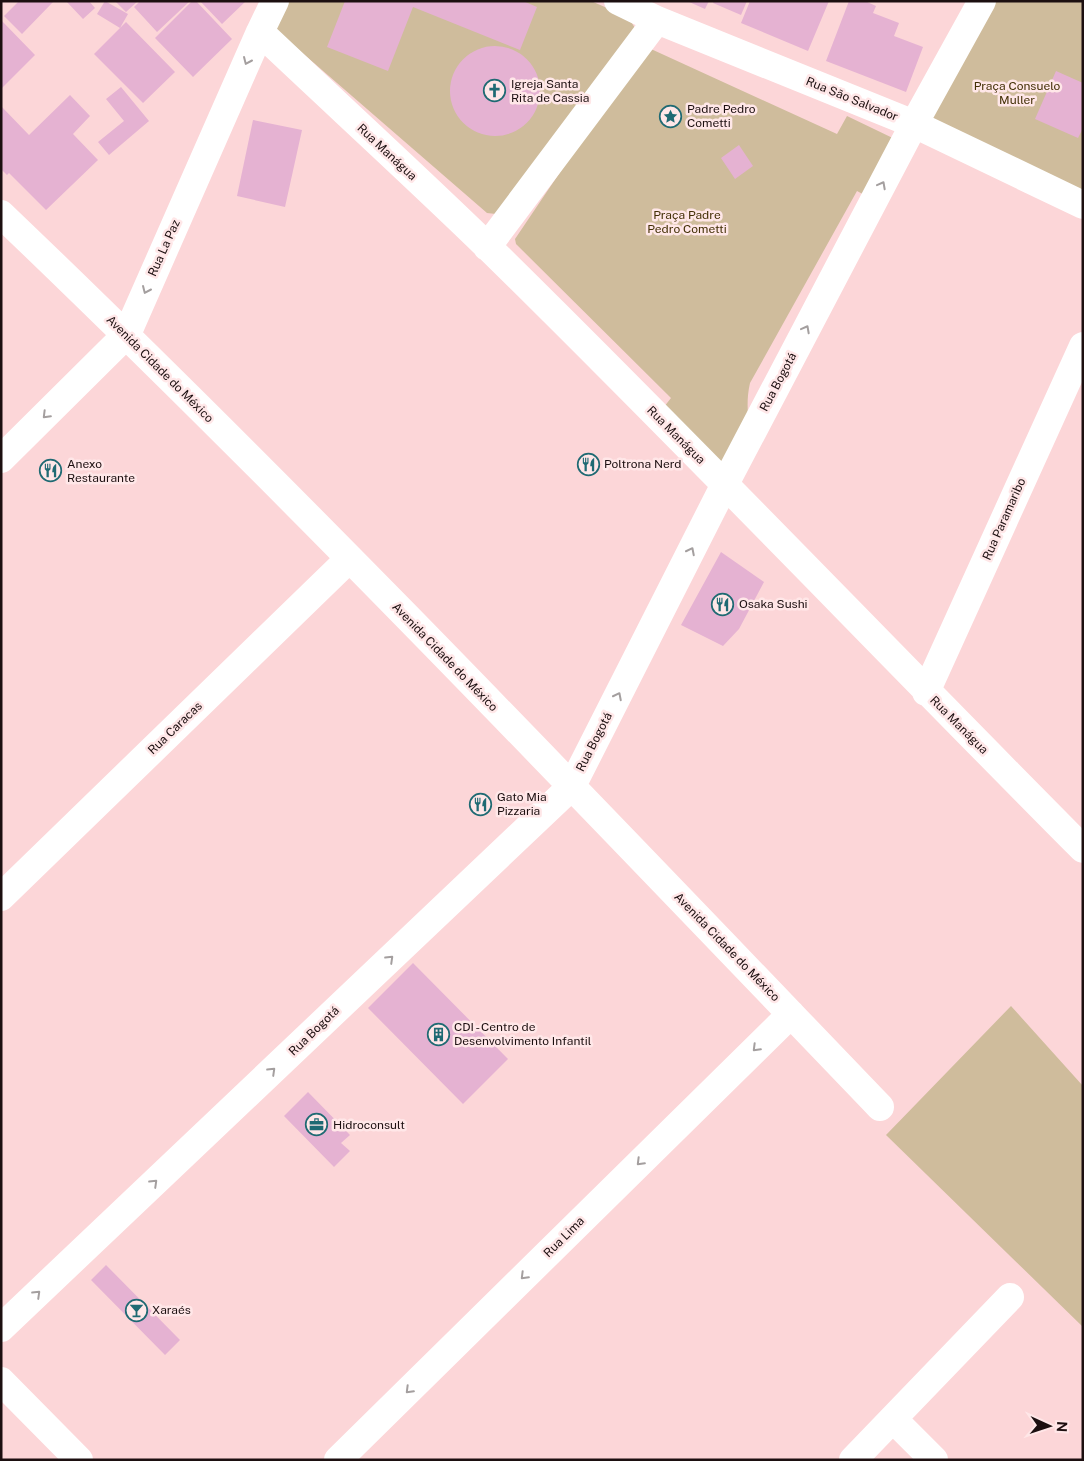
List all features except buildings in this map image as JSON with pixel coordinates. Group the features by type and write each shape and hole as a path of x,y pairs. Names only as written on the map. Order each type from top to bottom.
{"street":[{"name":"Rua La Paz","path":"1,459 126,334 275,1"},
{"name":"Rua São Salvador","path":"618,1 657,20 914,124 1083,205"},
{"name":"Rua Bogotá","path":"1,1328 572,786 724,484 914,124 982,1"},
{"path":"487,247 657,20"},
{"name":"Rua Manágua","path":"260,32 487,247 724,484 926,692 1083,848"},
{"name":"Avenida Cidade do México","path":"1,214 126,334 350,560 572,786 880,1107"},
{"name":"Rua Paramaribo","path":"926,692 1083,346"},
{"name":"Rua Caracas","path":"1,897 350,560"},
{"name":"Rua Lima","path":"338,1460 791,1014"},
{"path":"853,1460 1010,1297"},
{"path":"1,1381 80,1460"},
{"path":"893,1419 934,1460"}],"green space":[{"path":"283,1 591,1 628,17 635,28 496,214 487,213 277,31 273,20"},
{"name":"Praça Consuelo Muller","path":"991,1 1083,1 1083,197 932,119"},
{"name":"Praça Padre Pedro Cometti","path":"643,49 651,49 837,134 847,116 901,142 870,198 857,191 750,383 748,401 749,431 727,463 715,464 660,412 671,398 516,244 515,239"},
{"path":"1011,1006 1083,1086 1083,1327 886,1135"}],"place":[{"name":"Igreja Santa Rita de Cassia","path":"495,91"},
{"name":"Padre Pedro Cometti","path":"671,116"},
{"name":"Poltrona Nerd","path":"588,464"},
{"name":"Anexo Restaurante","path":"51,471"},
{"name":"Osaka Sushi","path":"723,604"},
{"name":"Gato Mia Pizzaria","path":"481,804"},
{"name":"CDI - Centro de Desenvolvimento Infantil","path":"438,1034"},
{"name":"Hidroconsult","path":"317,1125"},
{"name":"Xaraés","path":"136,1310"}]}
